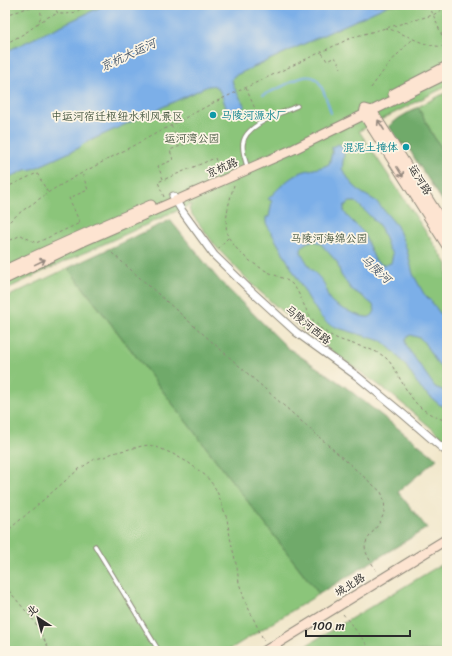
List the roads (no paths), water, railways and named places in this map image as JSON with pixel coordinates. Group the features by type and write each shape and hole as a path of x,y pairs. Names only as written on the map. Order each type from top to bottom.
{"street":[{"name":"京杭路","path":"5,279 171,199 367,112 447,66"},
{"name":"京杭路","path":"5,270 99,227 237,174 294,149 447,74"},
{"name":"运河路","path":"367,112 447,229"},
{"name":"运河路","path":"367,112 447,246"},
{"name":"马陵河西路","path":"171,199 182,211 214,254 249,289 296,332 357,376 447,452"},
{"name":"城北路","path":"267,650 447,539"}],"lane":[{"path":"247,166 243,152 243,144 247,133 261,123 297,106"},
{"path":"95,546 159,651"}],"water":[{"name":"京杭大运河","path":"105,5 389,5 234,76 232,79 234,86 245,107 228,113 217,88 214,86 208,86 83,144 79,148 33,169 25,170 5,180 5,52"},
{"path":"339,144 344,148 342,169 352,184 362,193 376,201 397,226 407,250 413,274 424,294 447,323 447,372 439,366 420,338 410,335 406,339 406,342 407,347 435,387 447,392 447,407 440,405 421,389 406,366 382,341 338,328 327,323 320,316 266,223 266,217 269,217 272,201 268,199 284,183 297,174 329,164 332,147","holes":["350,202 356,202 381,228 389,249 393,254 391,263 383,264 375,260 363,232 344,211 344,206","315,241 320,243 337,262 341,275 351,289 373,305 375,310 372,315 369,317 363,317 354,314 330,300 323,282 311,268 301,252 302,247 305,244"]}],"waterway":[{"name":"马陵河","path":"263,95 299,78 312,77 319,82 331,113"}],"place":[{"name":"马陵河源水厂","path":"213,115"},
{"name":"混泥土掩体","path":"406,147"}],"park label":[{"name":"中运河宿迁枢纽水利风景区","path":"117,116"},
{"name":"运河湾公园","path":"192,138"},
{"name":"马陵河海绵公园","path":"329,238"}]}
